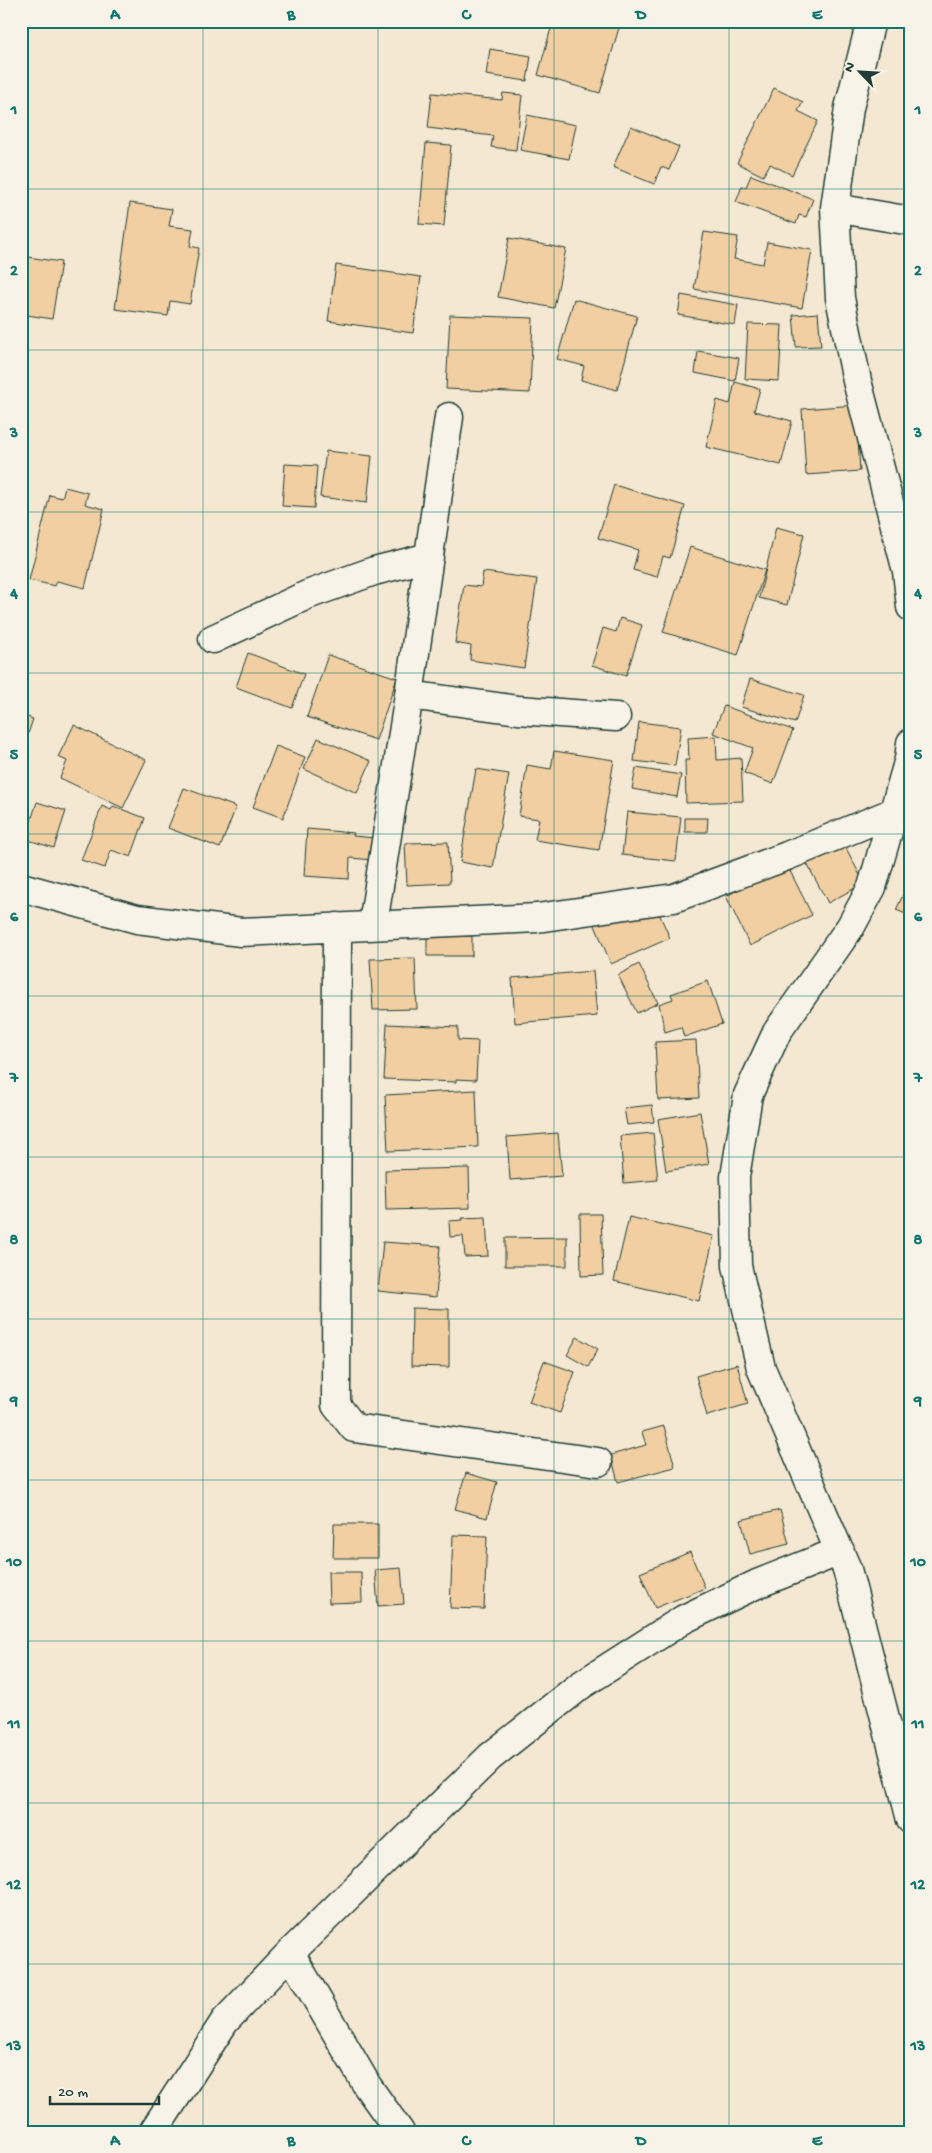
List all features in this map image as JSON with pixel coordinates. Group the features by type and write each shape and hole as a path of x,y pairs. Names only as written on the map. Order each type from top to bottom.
{"street":[{"path":"871,21 849,108 835,208 840,298 857,381 907,572 911,607"},
{"path":"835,208 911,221"},
{"path":"373,924 409,695 449,417"},
{"path":"213,639 307,595 374,571 429,557"},
{"path":"409,695 518,710 616,717"},
{"path":"910,754 872,887 851,926 777,1032 748,1095 735,1177 737,1266 761,1368 840,1551 849,1578 911,1820"},
{"path":"21,887 146,920 241,932 373,924 537,918 674,898 787,856 894,812"},
{"path":"337,927 336,1405 354,1428 598,1462"},
{"path":"153,2132 225,2022 290,1953 490,1757 581,1685 684,1619 757,1584 840,1551"},
{"path":"290,1953 368,2087 400,2132"}],"building":[{"path":"553,21 621,21 600,93 538,75"},
{"path":"490,49 531,56 527,81 486,75"},
{"path":"774,88 803,102 798,111 818,121 792,175 770,164 763,176 737,163"},
{"path":"432,93 502,100 503,93 522,95 516,150 491,147 493,136 428,128"},
{"path":"527,115 576,125 569,159 520,150"},
{"path":"631,126 679,147 669,170 661,167 654,184 613,167"},
{"path":"426,143 451,145 444,226 419,224"},
{"path":"751,175 813,199 806,217 799,215 796,224 736,202 742,186 746,187"},
{"path":"130,203 172,209 169,226 193,229 190,246 199,248 190,304 170,301 168,316 115,309"},
{"path":"704,232 738,237 734,259 763,264 767,242 812,250 802,308 694,289"},
{"path":"509,238 566,249 554,308 498,297"},
{"path":"21,256 61,262 52,319 21,314"},
{"path":"336,265 421,277 413,333 328,321"},
{"path":"681,295 738,305 735,325 678,315"},
{"path":"574,299 637,316 617,390 581,380 584,366 557,359"},
{"path":"818,313 821,346 796,347 793,315"},
{"path":"450,315 533,318 530,393 446,389"},
{"path":"748,324 782,325 779,381 745,379"},
{"path":"698,351 739,358 735,381 695,373"},
{"path":"735,382 760,389 754,411 792,421 781,465 706,447 717,400 730,404"},
{"path":"856,405 860,471 806,475 802,409"},
{"path":"326,451 372,456 367,503 320,497"},
{"path":"285,464 317,466 314,508 282,506"},
{"path":"614,485 685,506 670,558 663,556 657,577 633,570 638,550 598,538"},
{"path":"65,487 88,493 85,504 104,509 85,588 57,581 55,586 29,580 50,495 62,498"},
{"path":"776,527 804,534 787,605 759,598"},
{"path":"690,547 765,570 738,655 663,632"},
{"path":"483,572 537,579 524,668 470,660 471,646 455,643 464,585 481,587"},
{"path":"620,618 642,625 626,676 592,665 603,628 616,632"},
{"path":"248,653 304,674 292,708 236,687"},
{"path":"328,655 397,678 376,740 307,717"},
{"path":"750,679 804,695 795,723 741,707"},
{"path":"724,706 793,730 773,784 744,773 753,748 713,733"},
{"path":"21,715 33,719 22,752 21,752"},
{"path":"639,722 681,727 675,766 634,761"},
{"path":"74,725 146,760 123,808 60,778 67,761 58,757"},
{"path":"716,736 717,760 741,758 743,801 686,803 685,760 689,760 688,738"},
{"path":"318,738 371,761 357,793 304,769"},
{"path":"276,746 305,757 283,818 253,807"},
{"path":"554,751 614,760 599,850 535,840 539,819 519,816 527,765 551,769"},
{"path":"636,768 681,775 677,797 632,789"},
{"path":"476,769 509,774 493,868 460,862"},
{"path":"184,788 236,807 220,848 168,828"},
{"path":"37,802 66,811 54,848 25,839"},
{"path":"102,806 111,810 113,806 145,818 131,857 111,850 105,868 81,860"},
{"path":"627,812 681,817 676,861 622,855"},
{"path":"907,816 911,818 911,842 898,836"},
{"path":"685,818 708,818 707,832 685,832"},
{"path":"307,829 354,833 353,836 375,838 373,860 350,858 349,879 304,876"},
{"path":"448,842 450,883 407,885 405,843"},
{"path":"843,842 864,883 828,903 806,862"},
{"path":"787,865 812,915 750,946 726,896"},
{"path":"911,878 911,916 896,910"},
{"path":"652,898 670,938 611,964 594,923"},
{"path":"427,936 472,936 472,956 427,956"},
{"path":"415,958 417,1009 373,1010 370,959"},
{"path":"639,964 658,1003 637,1013 618,975"},
{"path":"593,971 597,1016 515,1023 512,978"},
{"path":"708,981 722,1024 684,1037 681,1027 665,1032 659,1004 673,999 671,994"},
{"path":"387,1024 458,1027 458,1040 478,1041 476,1080 456,1079 456,1082 384,1079"},
{"path":"696,1040 699,1098 658,1100 655,1042"},
{"path":"476,1090 478,1147 388,1151 385,1095"},
{"path":"652,1105 654,1122 627,1125 624,1108"},
{"path":"700,1112 709,1164 666,1171 658,1119"},
{"path":"558,1133 562,1176 510,1180 507,1137"},
{"path":"653,1133 658,1180 624,1183 620,1136"},
{"path":"469,1168 470,1208 386,1210 385,1170"},
{"path":"580,1214 601,1214 603,1275 581,1276"},
{"path":"486,1217 488,1256 465,1257 463,1236 450,1237 449,1221 463,1220 462,1218"},
{"path":"629,1217 714,1236 699,1301 614,1281"},
{"path":"567,1237 567,1266 505,1266 505,1238"},
{"path":"383,1242 440,1246 436,1297 378,1291"},
{"path":"412,1308 449,1309 449,1367 411,1366"},
{"path":"577,1337 598,1349 588,1367 567,1355"},
{"path":"544,1361 575,1372 560,1413 529,1402"},
{"path":"737,1364 748,1404 707,1416 696,1376"},
{"path":"664,1426 675,1467 618,1482 611,1455 646,1445 642,1432"},
{"path":"466,1473 497,1482 487,1518 455,1509"},
{"path":"780,1510 789,1544 750,1554 741,1520"},
{"path":"334,1524 378,1524 378,1558 333,1558"},
{"path":"453,1535 487,1536 484,1609 450,1608"},
{"path":"690,1552 705,1588 655,1608 640,1573"},
{"path":"401,1568 404,1604 378,1606 375,1570"},
{"path":"328,1572 361,1572 362,1602 329,1603"}]}
